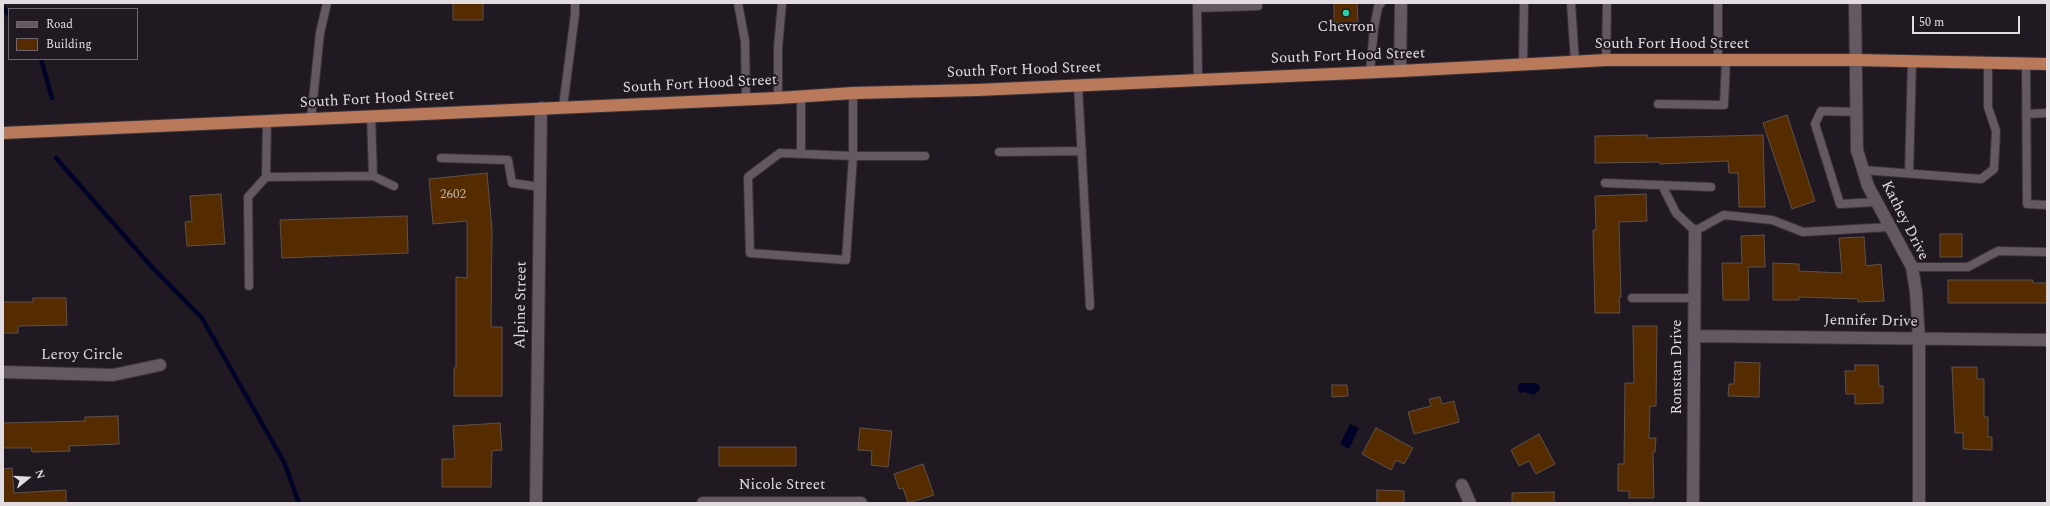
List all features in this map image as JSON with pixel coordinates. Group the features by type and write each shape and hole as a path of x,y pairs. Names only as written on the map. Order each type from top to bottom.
{"highway":[{"name":"South Fort Hood Street","path":"3,133 778,98 853,93 1400,71 1606,60 1856,60 2047,64"}],"street":[{"path":"1400,3 1400,71"},
{"name":"Kathey Drive","path":"1855,3 1857,150 1863,170 1876,202 1912,267 1916,292 1919,339 1919,503"},
{"name":"Alpine Street","path":"536,503 541,108"},
{"name":"Ronstan Drive","path":"1693,503 1695,231"},
{"name":"Jennifer Drive","path":"1694,336 2047,340"},
{"name":"Leroy Circle","path":"3,372 113,375 160,365"},
{"path":"1462,484 1470,503"},
{"name":"Nicole Street","path":"703,503 861,503"}],"lane":[{"path":"311,119 320,34 327,3"},
{"path":"563,107 575,3"},
{"path":"738,3 745,41 746,99"},
{"path":"778,98 778,48 782,3"},
{"path":"1198,80 1197,6 1258,6 1258,3"},
{"path":"1370,72 1374,28 1378,7 1381,3"},
{"path":"1523,65 1524,3"},
{"path":"1571,3 1575,62"},
{"path":"1606,60 1607,3"},
{"path":"1658,104 1724,105 1718,3"},
{"path":"1909,174 1912,62"},
{"path":"1863,170 1981,179 1994,169 1996,131 1988,107 1988,63"},
{"path":"2026,64 2027,204 2047,205"},
{"path":"1078,85 1090,306"},
{"path":"853,93 853,156 846,260 750,253 748,177 780,153 853,156 925,156"},
{"path":"801,96 801,154"},
{"path":"1856,112 1821,111 1815,124 1840,204 1876,202"},
{"path":"2026,114 2047,113"},
{"path":"371,116 373,176"},
{"path":"249,286 248,197 266,177 267,121"},
{"path":"999,152 1082,151"},
{"path":"441,158 508,160 512,183 540,187"},
{"path":"266,177 373,176 394,186"},
{"path":"1605,183 1711,187"},
{"path":"1662,185 1676,213 1695,231 1724,215 1772,220 1803,232 1890,227"},
{"path":"1912,267 1968,268 1998,251 2047,252"},
{"path":"1632,298 1694,298"}],"water":[{"path":"1520,383 1535,383 1539,385 1540,390 1534,395 1524,392 1519,393 1518,386"},
{"path":"1350,424 1359,428 1349,449 1340,444"}],"building":[{"path":"453,3 483,3 483,20 453,20"},
{"name":"Chevron","path":"1334,3 1357,3 1358,22 1334,23"},
{"path":"1787,115 1815,201 1792,209 1763,123"},
{"path":"1647,135 1647,138 1763,135 1765,207 1739,207 1738,173 1729,173 1728,161 1660,164 1660,162 1595,163 1595,136"},
{"path":"487,173 492,230 491,327 502,327 502,396 454,396 454,368 456,368 456,277 467,278 467,221 433,224 429,179"},
{"path":"221,194 225,244 187,246 185,222 192,221 190,196"},
{"path":"1646,194 1647,221 1619,222 1620,313 1595,313 1593,230 1596,230 1595,196"},
{"path":"407,216 408,253 282,258 280,220"},
{"path":"1940,234 1962,234 1962,257 1940,257"},
{"path":"1764,235 1765,267 1748,267 1749,300 1723,300 1722,263 1742,263 1741,236"},
{"path":"1864,237 1866,266 1881,264 1884,301 1858,302 1858,299 1799,297 1799,300 1773,300 1773,263 1799,264 1799,271 1842,273 1839,238"},
{"path":"1948,280 2033,280 2033,283 2047,283 2047,303 1948,303"},
{"path":"33,298 66,298 67,325 18,326 18,333 3,333 3,302 33,302"},
{"path":"1633,326 1657,326 1656,406 1650,406 1649,438 1656,438 1655,452 1653,452 1654,498 1629,498 1629,491 1618,491 1618,464 1624,464 1625,383 1634,383"},
{"path":"1735,362 1760,363 1759,397 1728,396 1729,384 1734,384"},
{"path":"1855,365 1878,365 1879,386 1883,386 1883,403 1855,404 1855,394 1846,394 1845,371 1855,371"},
{"path":"1952,367 1977,367 1977,379 1984,379 1984,417 1988,417 1988,437 1992,437 1992,450 1963,449 1963,433 1955,433"},
{"path":"1332,385 1347,385 1348,396 1332,397"},
{"path":"1440,397 1442,404 1454,401 1459,422 1414,434 1408,412 1431,406 1429,399"},
{"path":"118,416 119,444 69,446 70,451 32,452 31,448 3,448 3,423 85,421 85,417"},
{"path":"500,423 502,450 492,451 491,487 442,487 442,459 455,459 453,426"},
{"path":"860,428 892,431 888,467 871,465 872,451 858,450"},
{"path":"1376,428 1413,448 1404,464 1396,460 1391,470 1362,454"},
{"path":"1539,434 1555,464 1536,474 1529,461 1519,466 1511,450"},
{"path":"719,447 796,447 796,466 719,466"},
{"path":"923,464 934,495 908,503 903,488 899,489 894,474"},
{"path":"12,468 14,493 66,490 66,503 3,503 3,469"},
{"path":"1377,490 1404,491 1404,503 1377,503"},
{"path":"1554,492 1554,503 1512,503 1512,493"}],"waterway":[{"path":"3,8 8,14"},
{"path":"41,60 52,98"},
{"path":"56,158 151,266 202,318 284,462 299,503"}],"place":[{"name":"Chevron","path":"1346,13"}]}
